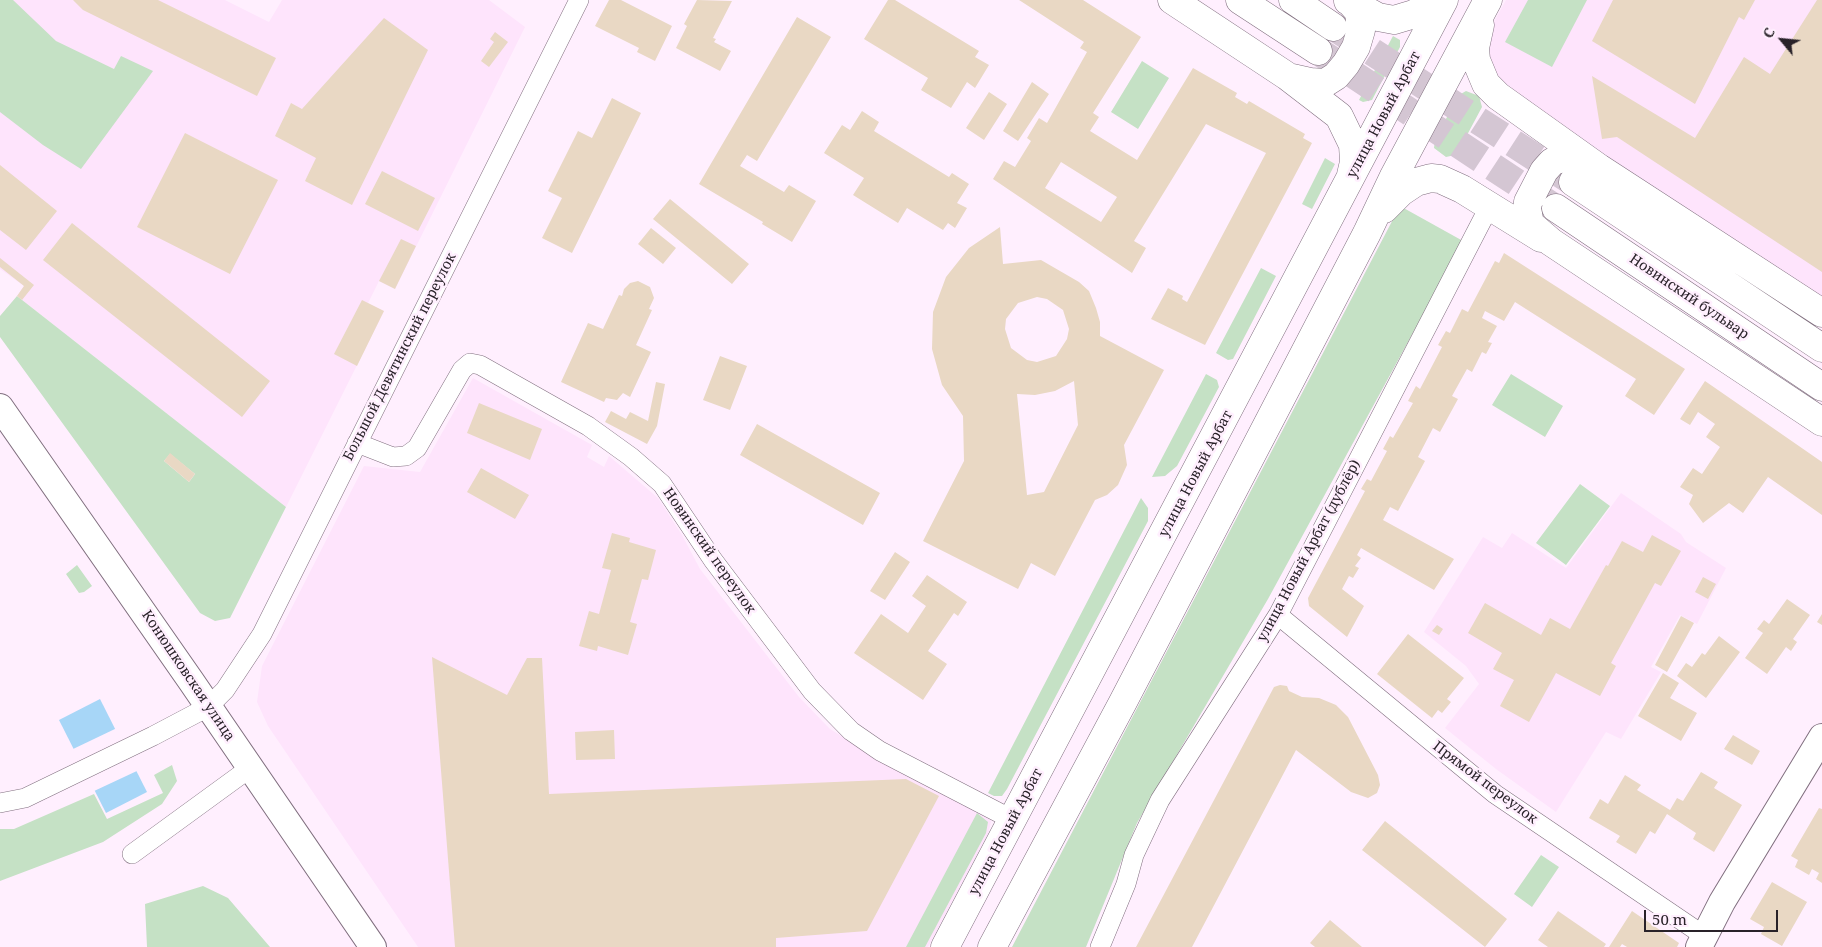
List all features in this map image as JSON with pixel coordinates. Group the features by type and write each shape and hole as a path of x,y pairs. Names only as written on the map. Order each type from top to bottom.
{"main road":[{"path":"1172,0 1287,76 1329,106 1339,116 1348,129 1353,145 1354,162 1346,188"},
{"path":"1240,0 1318,51"},
{"path":"1293,0 1333,27"},
{"path":"1348,1 1378,18 1394,20 1414,14 1437,0"},
{"name":"улица Новый Арбат","path":"945,947 1444,0"},
{"path":"1287,76 1319,84 1331,80 1346,64 1360,38 1361,18 1348,1"},
{"path":"1487,2 1476,48 1480,72 1486,84 1510,106 1599,168 1822,313"},
{"path":"992,947 1123,702 1368,233 1394,176 1487,2"},
{"path":"1551,242 1530,224 1527,218 1528,202 1544,171 1552,162 1566,156 1584,160 1599,168"},
{"path":"1368,233 1385,208 1401,192 1423,179 1432,178 1449,182 1551,242 1822,422"},
{"path":"1573,182 1822,348"},
{"name":"Новинский бульвар","path":"1556,208 1822,387"},
{"name":"Конюшковская улица","path":"0,407 373,947"},
{"path":"1701,941 1822,737"}],"street":[{"name":"Большой Девятинский переулок","path":"0,803 25,798 153,736 208,707 225,690 262,634 580,0"},
{"name":"улица Новый Арбат (дублёр)","path":"1100,947 1126,884 1138,846 1160,800 1278,615 1489,207"},
{"name":"Новинский переулок","path":"357,443 394,457 406,456 417,448 465,365 476,364 588,426 631,457 662,484 713,560 812,692 851,730 880,751 1013,820"},
{"name":"Прямой переулок","path":"1278,615 1495,794 1701,941"},
{"path":"132,854 250,768"}],"shaded area":[{"path":"0,0 225,0 269,22 282,0 489,0 525,27 395,289 379,281 368,303 384,311 286,507 17,296 24,286 0,269"},
{"path":"1506,0 1822,0 1822,304 1514,99 1490,76 1485,38"},
{"path":"473,378 592,445 587,457 604,467 609,456 658,498 682,535 700,569 799,697 830,729 877,758 990,817 991,822 988,834 928,947 418,947 268,726 257,702 262,666 364,466 420,472"},
{"path":"1621,493 1681,534 1686,542 1726,568 1697,624 1680,615 1651,667 1661,672 1621,739 1606,732 1556,812 1496,769 1445,728 1479,684 1466,666 1424,632 1483,537 1502,548 1512,533 1566,568"}],"green space":[{"path":"0,0 13,0 56,41 114,69 121,56 153,71 81,169 43,145 0,112"},
{"path":"1528,0 1587,0 1552,67 1505,42"},
{"path":"1393,36 1400,40 1400,47 1372,100 1363,102 1359,100"},
{"path":"1142,61 1169,78 1138,129 1111,112"},
{"path":"1466,91 1479,96 1482,107 1458,152 1455,155 1446,157 1434,148 1435,139 1459,95"},
{"path":"1325,158 1335,164 1312,209 1302,204"},
{"path":"1400,206 1463,241 1268,599 1137,823 1086,947 1012,947"},
{"path":"1261,268 1276,276 1233,359 1228,360 1216,353"},
{"path":"17,296 286,507 230,618 215,621 200,613 0,337 0,316","holes":["170,454 195,474 189,482 164,461"]},
{"path":"1206,374 1217,380 1219,387 1177,466 1165,476 1152,477"},
{"path":"1511,374 1563,406 1545,437 1492,405"},
{"path":"1580,484 1610,506 1566,565 1536,543"},
{"path":"1141,498 1148,508 1148,521 1007,789 1002,796 994,796 988,793"},
{"path":"77,565 92,586 79,593 66,574"},
{"path":"172,765 177,781 162,804 103,842 0,881 0,829 14,829 94,794 107,819 163,793 154,775"},
{"path":"977,813 988,822 986,833 925,947 906,947"},
{"path":"1541,855 1559,867 1532,907 1514,894"},
{"path":"203,886 228,898 270,947 147,947 145,904"}],"water":[{"path":"100,699 147,792 106,813 59,720"}],"pier":[{"path":"117,728 139,770 92,792 71,750"}],"building":[{"path":"73,0 158,0 276,58 257,96 83,10"},
{"path":"609,0 621,0 672,26 655,61 637,52 639,48 595,26"},
{"path":"697,0 732,1 713,38 716,39 714,42 731,51 720,71 676,48 687,26 684,24"},
{"path":"888,0 895,0 979,51 975,57 989,65 975,88 967,82 951,108 921,90 928,78 864,39"},
{"path":"1019,0 1083,0 1141,37 1093,113 1099,117 1090,131 1137,160 1193,68 1237,93 1235,97 1247,104 1249,101 1305,134 1303,138 1312,143 1205,345 1151,319 1168,288 1183,296 1182,299 1187,302 1266,153 1206,124 1134,241 1146,248 1132,273 993,179 1004,161 1015,167 1031,141 1027,138 1039,118 1047,123 1087,52 1080,48 1084,42","holes":["1061,162 1117,197 1101,222 1045,188"]},
{"path":"1613,0 1755,0 1744,20 1739,17 1695,104 1592,41"},
{"path":"1817,0 1822,0 1822,272 1617,137 1602,139 1592,76 1695,138 1744,57 1770,74"},
{"path":"797,17 831,37 757,161 747,155 740,166 784,192 789,185 816,201 792,242 762,224 763,222 699,184"},
{"path":"384,18 428,50 352,205 305,181 316,158 275,136 291,103 302,109"},
{"path":"495,32 508,42 489,67 481,61 494,42 490,39"},
{"path":"1032,82 1049,94 1018,141 1003,131"},
{"path":"989,92 1007,104 984,140 966,128"},
{"path":"612,98 641,113 572,253 542,238 562,198 548,191 578,131 592,138"},
{"path":"862,111 879,122 874,131 949,177 952,173 969,184 957,203 967,208 955,228 948,223 943,230 907,208 898,223 853,195 864,178 824,153 842,125 850,130"},
{"path":"185,133 278,180 230,274 137,227"},
{"path":"0,165 57,211 26,250 0,230"},
{"path":"382,171 435,198 418,231 365,204"},
{"path":"670,199 749,264 732,284 653,219"},
{"path":"72,223 270,381 242,417 43,260"},
{"path":"1000,227 1003,264 1041,260 1079,282 1089,291 1096,308 1100,322 1100,336 1164,370 1124,445 1127,465 1118,485 1107,495 1095,500 1055,576 1031,563 1018,589 923,541 964,461 963,416 942,385 932,349 933,312 946,277 969,248","holes":["1037,297 1047,299 1063,310 1069,329 1067,339 1056,356 1037,362 1027,360 1011,348 1005,329 1006,319 1018,303","1074,381 1078,425 1044,492 1027,495 1017,394 1035,395 1055,391"]},
{"path":"651,228 676,248 663,264 638,244"},
{"path":"401,239 416,246 395,289 379,281"},
{"path":"1504,253 1685,369 1654,415 1625,396 1636,379 1515,302 1504,321 1485,311 1482,318 1497,326 1488,342 1492,343 1486,354 1482,352 1472,372 1467,369 1452,396 1458,399 1440,432 1433,428 1418,457 1425,461 1398,511 1390,507 1383,520 1454,559 1434,590 1361,548 1357,555 1361,558 1355,566 1359,568 1353,578 1349,576 1342,589 1364,606 1347,637 1309,606 1308,598 1365,491 1361,489 1367,479 1371,481 1387,451 1383,449 1390,436 1393,438 1413,403 1408,401 1416,386 1420,389 1442,347 1438,345 1446,331 1450,333 1462,309 1468,312 1495,261 1499,263"},
{"path":"0,258 34,285 22,300 17,296 24,286 0,267"},
{"path":"638,281 650,287 654,298 649,309 652,310 636,345 651,352 630,397 623,393 617,400 606,398 604,402 561,382 588,323 603,329 619,295 622,296 624,289 630,283"},
{"path":"362,300 384,311 357,366 334,354"},
{"path":"720,356 747,366 730,410 703,400"},
{"path":"1705,381 1822,462 1822,515 1768,477 1743,513 1729,503 1703,523 1689,504 1693,495 1680,487 1693,468 1702,474 1720,447 1706,437 1715,424 1698,412 1690,425 1680,419"},
{"path":"656,382 665,384 657,426 647,444 605,422 611,411 626,419 630,412 648,421"},
{"path":"479,403 542,429 530,460 467,433"},
{"path":"757,424 880,493 863,525 740,455"},
{"path":"170,453 195,474 189,482 164,461"},
{"path":"481,468 529,495 515,519 467,492"},
{"path":"612,533 630,538 629,542 656,550 648,580 642,579 630,622 637,624 628,655 598,646 597,651 579,646 589,611 599,614 611,570 602,568"},
{"path":"1652,535 1681,551 1661,586 1655,583 1611,663 1616,666 1600,696 1556,673 1529,722 1500,706 1514,680 1493,669 1502,653 1468,633 1485,603 1541,635 1550,618 1570,629 1606,565 1608,566 1622,541 1643,552"},
{"path":"895,552 910,562 885,600 870,591"},
{"path":"927,575 967,602 958,616 954,613 928,651 947,664 923,700 854,653 881,614 908,633 926,606 912,596"},
{"path":"1703,577 1716,584 1708,599 1695,592"},
{"path":"1787,599 1810,615 1793,639 1797,642 1791,651 1786,647 1767,674 1745,658 1763,633 1757,629 1764,620 1769,624"},
{"path":"1822,614 1822,625 1817,622"},
{"path":"1681,616 1694,623 1667,672 1655,665"},
{"path":"1437,625 1443,629 1439,635 1432,631"},
{"path":"1408,634 1464,678 1447,699 1451,702 1442,713 1438,710 1432,718 1377,674"},
{"path":"1719,636 1740,652 1706,698 1677,676 1686,663 1692,667 1702,653 1705,655"},
{"path":"432,657 507,695 527,658 542,658 549,794 906,779 939,796 867,931 776,938 776,947 455,947"},
{"path":"1663,673 1679,683 1670,698 1697,713 1681,741 1638,716"},
{"path":"1280,685 1287,686 1289,691 1302,697 1319,698 1336,705 1348,717 1378,775 1380,785 1377,793 1368,798 1351,792 1296,750 1192,947 1136,947 1274,687"},
{"path":"614,730 615,759 576,760 575,732"},
{"path":"1733,735 1760,751 1752,765 1724,749"},
{"path":"1701,772 1718,782 1714,788 1742,805 1714,852 1693,839 1696,833 1667,814 1655,834 1650,831 1636,854 1616,842 1620,836 1589,818 1600,799 1608,804 1625,775 1641,785 1637,790 1670,810 1677,798 1683,801"},
{"path":"1819,808 1822,809 1822,883 1816,879 1819,873 1812,869 1809,875 1795,867 1798,860 1791,856"},
{"path":"1385,821 1507,919 1485,947 1362,850"},
{"path":"1772,882 1807,902 1782,946 1761,934 1764,927 1750,919"},
{"path":"1558,911 1606,944 1604,947 1548,947 1538,940"},
{"path":"1632,911 1679,943 1677,947 1627,947 1622,944 1620,947 1609,947"},
{"path":"1330,920 1362,947 1315,947 1310,943"}],"tunnel":[{"path":"1337,29 1573,182"},
{"path":"1318,51 1552,206"}]}
